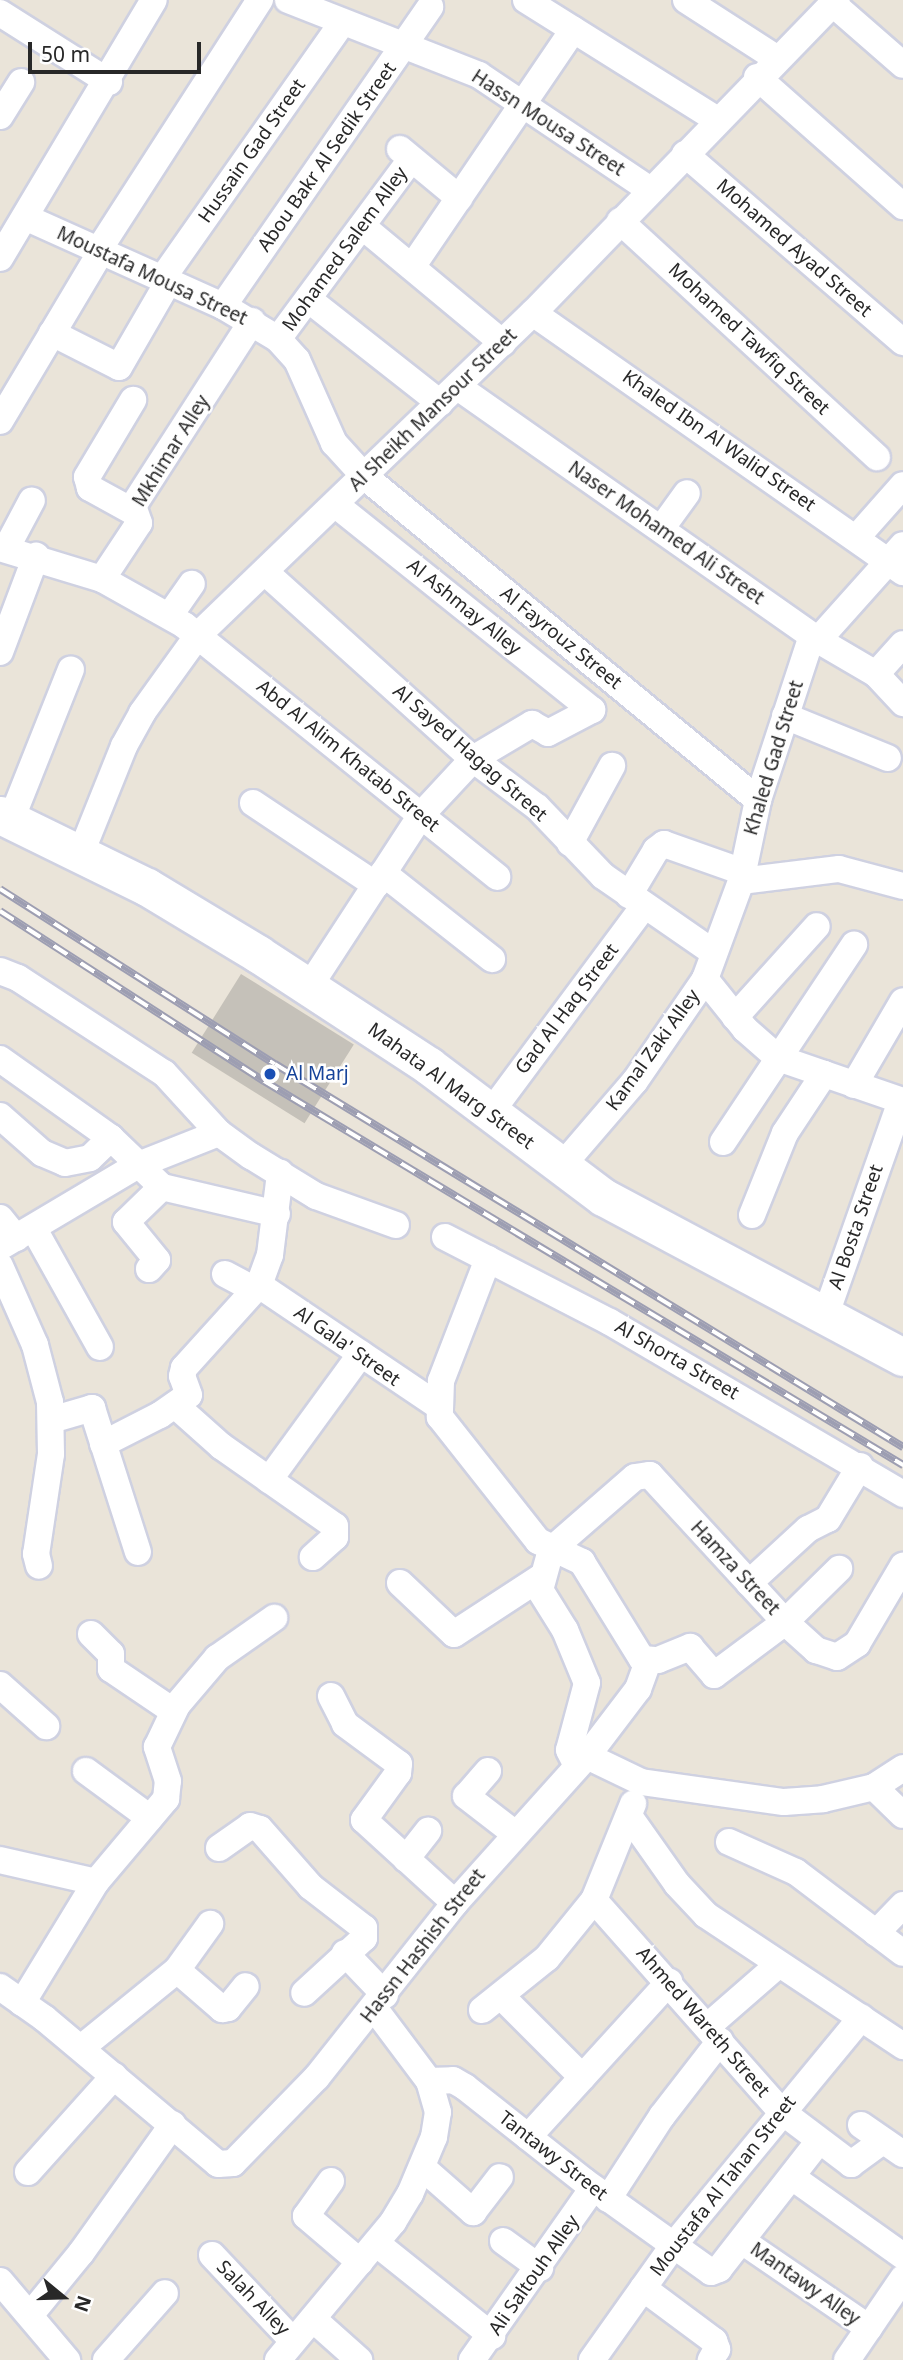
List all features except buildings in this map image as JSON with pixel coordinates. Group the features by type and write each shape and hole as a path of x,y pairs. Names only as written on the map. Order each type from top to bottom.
{"main road":[{"name":"Mahata Al Marg Street","path":"5,818 147,887 309,987 491,1112 603,1197 903,1357"}],"street":[{"path":"0,258 109,82 154,0"},
{"path":"0,421 99,252 260,0"},
{"name":"Hassn Mousa Street","path":"288,0 335,13 479,75 650,190"},
{"path":"526,0 717,120"},
{"path":"686,0 776,58"},
{"path":"834,2 903,65"},
{"name":"Al Sheikh Mansour Street","path":"81,853 136,724 198,635 503,343 757,77 834,2"},
{"name":"Abou Bakr Al Sedik Street","path":"223,306 407,45 430,8"},
{"path":"0,13 109,82"},
{"name":"Hussain Gad Street","path":"52,333 119,367 165,281 335,13"},
{"path":"412,267 573,30"},
{"path":"757,77 903,206"},
{"path":"0,116 21,82"},
{"name":"Mohamed Salem Alley","path":"278,339 362,226 406,154 459,198"},
{"name":"Mohamed Ayad Street","path":"685,154 903,342"},
{"name":"Moustafa Mousa Street","path":"27,218 223,306 278,339 298,360 334,443 364,476"},
{"name":"Mohamed Tawfiq Street","path":"620,221 877,457"},
{"path":"362,226 503,343"},
{"name":"Naser Mohamed Ali Street","path":"307,299 449,395 661,529 815,638 876,674 903,703"},
{"name":"Khaled Ibn Al Walid Street","path":"533,313 857,537 898,559"},
{"name":"Mkhimar Alley","path":"102,579 139,523 132,511 252,321"},
{"path":"132,511 90,488 87,477 133,400"},
{"name":"Al Fayrouz Street","path":"364,476 758,800"},
{"path":"857,537 903,485"},
{"path":"661,529 687,493"},
{"path":"3,549 32,500"},
{"name":"Al Ashmay Alley","path":"335,504 592,710 548,733 532,724 473,759"},
{"name":"Abd Al Alim Khatab Street","path":"3,549 36,556 102,579 170,615 497,877"},
{"path":"0,652 36,556"},
{"path":"815,638 898,559"},
{"name":"Al Sayed Hagag Street","path":"264,572 473,759 516,789 570,843 637,901 714,953"},
{"path":"170,615 192,584"},
{"name":"Khaled Gad Street","path":"742,876 758,800 785,716 815,638"},
{"path":"876,674 903,644"},
{"path":"5,818 71,669"},
{"path":"785,716 888,758"},
{"path":"309,987 422,815 473,759"},
{"path":"570,843 612,765"},
{"path":"253,803 380,879 492,958"},
{"name":"Gad Al Haq Street","path":"491,1112 637,901 656,850 664,844 742,876"},
{"path":"742,876 839,869 900,878"},
{"name":"Kamal Zaki Alley","path":"561,1167 635,1081 705,979 742,876"},
{"path":"735,1017 817,926"},
{"path":"723,1142 854,946"},
{"path":"0,971 19,978 164,1073 219,1133 280,1173 355,1214 396,1225"},
{"path":"705,979 735,1017 778,1058 902,1101"},
{"path":"854,1085 903,1001"},
{"path":"0,1059 111,1138 162,1187 277,1214"},
{"path":"752,1215 785,1133 824,1074"},
{"name":"Al Bosta Street","path":"826,1314 902,1101"},
{"path":"0,1116 42,1153 65,1163 90,1158 111,1138"},
{"path":"100,1347 13,1233 138,1165 219,1133"},
{"path":"103,1444 174,1405 191,1389 182,1376 184,1368 257,1287 270,1255 280,1173"},
{"path":"149,1269 157,1260 127,1220 162,1187"},
{"name":"Al Shorta Street","path":"445,1237 610,1322 860,1466 903,1494"},
{"path":"437,1405 440,1381 488,1259"},
{"path":"0,1266 35,1345 51,1420 38,1566"},
{"name":"Al Gala' Street","path":"225,1274 257,1287 437,1405 454,1438 538,1541 551,1550"},
{"path":"269,1480 360,1354"},
{"path":"174,1405 269,1480 335,1526 335,1537 313,1557"},
{"path":"51,1420 90,1406 138,1552"},
{"path":"749,1583 808,1529 828,1519 860,1466"},
{"name":"Hamza Street","path":"551,1550 643,1474 650,1475 785,1622 816,1650 846,1655 857,1644 903,1566"},
{"path":"839,1569 785,1622 714,1675 690,1647 648,1662 638,1653 582,1562 551,1550 541,1577 540,1590 565,1630 587,1683 569,1750 582,1761 641,1782 784,1802 823,1799 874,1787 903,1768"},
{"path":"400,1583 454,1634 541,1577"},
{"path":"22,2003 96,1882 150,1818 169,1790 157,1747 173,1711 218,1658 274,1618"},
{"path":"91,1634 111,1654 111,1668 173,1711"},
{"name":"Hassn Hashish Street","path":"0,1987 82,2049 218,2164 233,2163 380,2002 454,1903 514,1833 582,1761 638,1689 648,1662"},
{"path":"0,1685 46,1726"},
{"path":"331,1696 345,1724 399,1764 398,1773 364,1820 454,1903"},
{"path":"488,1770 466,1796 514,1833"},
{"path":"86,1771 150,1818"},
{"path":"582,2077 491,2003 547,1958 594,1900 641,1782"},
{"path":"874,1787 903,1815"},
{"path":"629,1816 691,1900 779,1964 903,2046"},
{"path":"219,1848 250,1826 260,1829 286,1854 305,1882 364,1928 364,1938 304,1993"},
{"path":"406,1859 428,1831"},
{"path":"729,1842 796,1872 903,1953"},
{"path":"0,1860 96,1882"},
{"name":"Ahmed Wareth Street","path":"594,1900 782,2111 819,2141 856,2164 893,2148"},
{"path":"876,1933 903,1905"},
{"path":"82,2049 177,1970 210,1924"},
{"path":"286,2351 368,2252 411,2194 423,2168 438,2112 429,2081 380,2002 345,1953"},
{"name":"Ali Saltouh Alley","path":"472,2360 540,2269 662,2116 714,2034 779,1964"},
{"path":"177,1970 222,2009 228,2008 246,1986"},
{"path":"528,2137 669,1982"},
{"name":"Moustafa Al Tahan Street","path":"592,2360 673,2246 861,2018"},
{"path":"29,2172 114,2076"},
{"name":"Tantawy Street","path":"429,2081 453,2080 673,2246 714,2272 742,2241"},
{"path":"31,2314 67,2271 173,2124"},
{"path":"861,2125 893,2148"},
{"path":"742,2241 819,2141"},
{"path":"423,2168 472,2213 500,2177"},
{"path":"792,2176 903,2256"},
{"path":"331,2180 306,2216 368,2252 492,2336"},
{"path":"503,2241 540,2269"},
{"name":"Mantawy Alley","path":"742,2241 869,2328"},
{"name":"Salah Alley","path":"212,2255 286,2351"},
{"path":"0,2281 31,2314 67,2360"},
{"path":"643,2288 715,2341 717,2349 711,2360"},
{"path":"847,2360 900,2288"},
{"path":"106,2360 165,2293"},
{"path":"313,2319 359,2360"}],"railway":[{"path":"0,889 275,1064 903,1447"},
{"path":"0,911 264,1081 903,1465"}],"place":[{"name":"Al Marj","path":"270,1074"}]}
